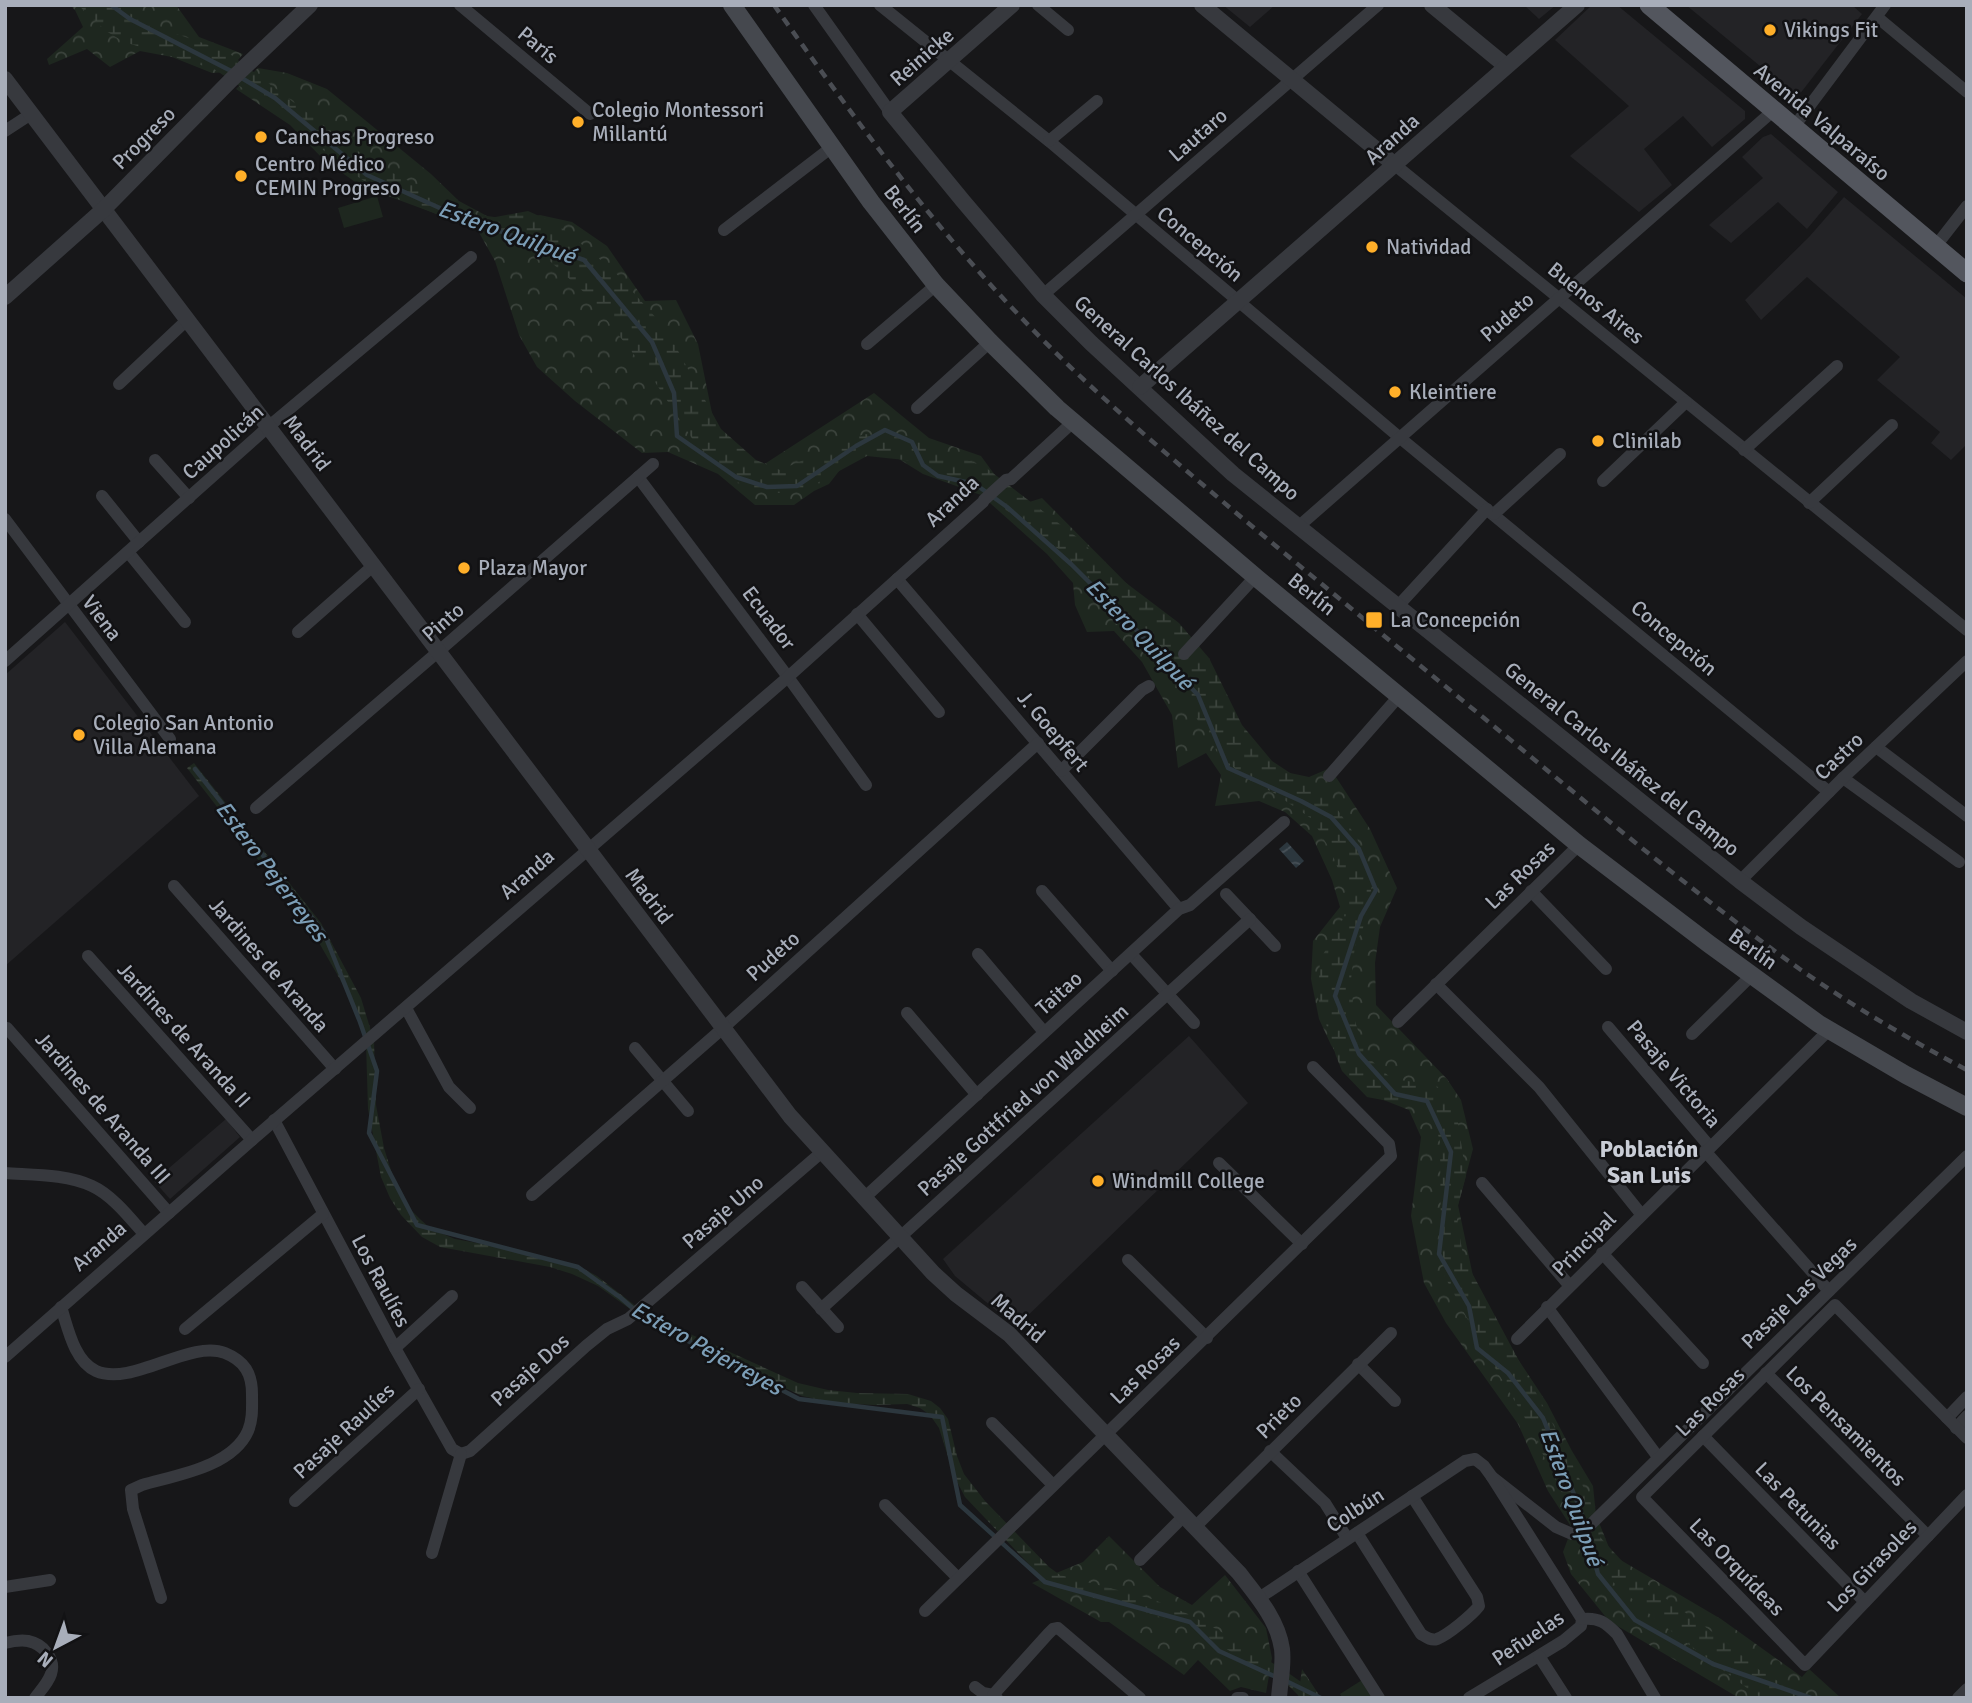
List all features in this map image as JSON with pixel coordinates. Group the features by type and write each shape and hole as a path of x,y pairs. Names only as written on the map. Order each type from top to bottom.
{"main road":[{"name":"Berlín","path":"732,5 871,202 936,285 990,342 1073,422 1255,577 1579,845 1751,976 1829,1030 1967,1107"},
{"name":"Avenida Valparaíso","path":"1649,5 1967,274"}],"street":[{"name":"Progreso","path":"5,297 104,209 231,80 310,5"},
{"name":"París","path":"460,5 590,114"},
{"name":"General Carlos Ibáñez del Campo","path":"814,5 890,112 1044,295 1091,343 1233,474 1740,881 1801,927 1912,1001 1967,1032"},
{"name":"Concepción","path":"880,5 1049,142 1399,437 1829,792"},
{"name":"Reinicke","path":"890,112 1012,5"},
{"path":"1038,5 1068,30"},
{"name":"Buenos Aires","path":"1202,5 1557,299 1967,630"},
{"name":"Lautaro","path":"1044,295 1378,5"},
{"path":"1432,5 1506,66"},
{"name":"Aranda","path":"1140,387 1577,5"},
{"path":"1793,128 1885,5"},
{"path":"1877,17 1967,92"},
{"name":"Madrid","path":"5,79 790,1116 933,1273 1009,1335 1240,1573 1259,1598 1278,1635 1282,1648 1279,1696"},
{"path":"1049,142 1097,101"},
{"name":"Pudeto","path":"1298,527 1773,111"},
{"path":"5,131 31,114"},
{"path":"724,230 832,146"},
{"path":"1935,247 1967,206"},
{"name":"Caupolicán","path":"5,661 268,427 471,257"},
{"path":"867,344 936,285"},
{"path":"119,384 187,320"},
{"path":"918,408 990,342"},
{"path":"1744,450 1837,366"},
{"path":"1603,481 1686,402"},
{"name":"Aranda","path":"5,1357 251,1140 376,1035 788,677 1073,422"},
{"path":"1809,503 1892,425"},
{"path":"1398,606 1491,511 1560,454"},
{"path":"155,460 190,498"},
{"name":"Pinto","path":"256,808 653,464"},
{"name":"Ecuador","path":"638,477 866,785"},
{"path":"102,496 139,542"},
{"name":"Viena","path":"5,519 170,739"},
{"path":"128,552 185,622"},
{"path":"298,632 374,565"},
{"path":"1184,654 1255,577"},
{"name":"J. Goepfert","path":"897,579 1179,909"},
{"path":"857,614 939,712"},
{"name":"Castro","path":"1740,881 1967,660"},
{"path":"1061,771 1149,686"},
{"path":"1329,776 1400,695"},
{"name":"Pudeto","path":"532,1195 722,1029 1038,743"},
{"path":"1876,747 1967,816"},
{"path":"1843,778 1959,862"},
{"name":"Taitao","path":"863,1199 1179,909 1190,905 1284,822"},
{"name":"Las Rosas","path":"1398,1022 1579,845"},
{"name":"Jardines de Aranda","path":"174,886 335,1069"},
{"path":"1042,891 1112,971"},
{"path":"1531,891 1606,969"},
{"path":"1226,894 1275,946"},
{"name":"Pasaje Gottfried von Waldheim","path":"821,1309 1250,919"},
{"path":"978,954 1044,1032"},
{"path":"1131,954 1194,1023"},
{"name":"Jardines de Aranda II","path":"88,956 251,1140"},
{"path":"1692,1034 1751,976"},
{"path":"1436,984 1539,1087 1641,1214"},
{"path":"405,1008 449,1087 470,1108"},
{"path":"907,1013 977,1094"},
{"name":"Pasaje Victoria","path":"1608,1027 1708,1149"},
{"name":"Jardines de Aranda III","path":"7,1028 169,1213"},
{"name":"Principal","path":"1517,1339 1829,1030"},
{"path":"635,1048 688,1111"},
{"name":"Las Rosas","path":"925,1611 1391,1156 1389,1144 1313,1067"},
{"name":"Los Raulíes","path":"274,1121 452,1449 461,1454"},
{"path":"1708,1149 1829,1291"},
{"name":"Pasaje Uno","path":"628,1319 822,1152"},
{"name":"Pasaje Las Vegas","path":"1492,1477 1556,1527 1572,1534 1586,1529 1967,1156"},
{"path":"1219,1163 1302,1244"},
{"path":"5,1173 60,1177 94,1186 112,1200 144,1234"},
{"path":"1482,1183 1569,1285"},
{"path":"185,1329 323,1213"},
{"path":"1602,1253 1703,1363"},
{"path":"1128,1260 1207,1338"},
{"path":"802,1287 838,1327"},
{"path":"396,1348 452,1296"},
{"name":"Las Rosas","path":"1642,1497 1835,1305 1951,1423"},
{"path":"61,1307 78,1354 92,1369 107,1375 122,1374 208,1350 223,1352 238,1360 251,1378 252,1415 241,1443 216,1463 131,1490 161,1598"},
{"path":"1547,1307 1658,1457"},
{"name":"Pasaje Dos","path":"461,1454 470,1451 607,1329 628,1319"},
{"name":"Prieto","path":"1140,1560 1270,1451 1391,1333"},
{"path":"1358,1364 1395,1401"},
{"name":"Los Pensamientos","path":"1766,1373 1928,1536"},
{"name":"Pasaje Raulíes","path":"295,1501 419,1389"},
{"path":"1951,1423 1967,1398"},
{"path":"1951,1423 1967,1416"},
{"path":"992,1423 1053,1485"},
{"path":"1951,1423 1967,1438"},
{"name":"Las Petunias","path":"1703,1436 1865,1602"},
{"path":"1270,1451 1325,1503 1352,1536 1421,1634 1429,1639 1437,1639 1472,1615 1479,1606 1478,1597 1412,1496"},
{"path":"432,1553 461,1454"},
{"name":"Colbún","path":"1259,1598 1465,1461 1475,1459"},
{"name":"Peñuelas","path":"1469,1698 1484,1695 1576,1632 1583,1619 1492,1477 1475,1459"},
{"name":"Los Girasoles","path":"1805,1665 1967,1495"},
{"name":"Las Orquídeas","path":"1642,1497 1805,1665"},
{"path":"885,1505 958,1578"},
{"path":"1298,1571 1379,1698"},
{"path":"5,1587 50,1580"},
{"path":"1583,1619 1601,1620 1617,1634 1655,1698"},
{"path":"975,1687 995,1696 1048,1634 1058,1628 1140,1698"},
{"path":"5,1643 31,1641 49,1656 52,1670 50,1679 35,1698"},
{"path":"1539,1656 1566,1698"},
{"path":"1958,1698 1967,1689"},
{"path":"1237,1698 1243,1698"}],"shaded area":[{"path":"1223,5 1275,5 1250,27"},
{"path":"1524,5 1556,5 1539,19"},
{"path":"1592,5 1617,5 1745,111 1745,119 1712,147 1683,116 1644,149 1672,185 1639,212 1570,156 1629,106 1555,40"},
{"path":"1686,5 1852,5 1862,14 1799,95 1795,95"},
{"path":"1771,134 1838,192 1807,229 1778,202 1731,243 1709,225 1763,178 1742,157 1763,137"},
{"path":"1844,197 1967,299 1967,444 1951,460 1931,443 1940,432 1877,380 1900,357 1807,277 1761,320 1745,300 1809,237"},
{"name":"Colegio San Antonio Villa Alemana","path":"65,622 199,796 5,966 5,675"},
{"name":"Windmill College","path":"1189,1036 1248,1103 1016,1327 955,1276 943,1259"},
{"path":"226,1119 240,1137 170,1199 154,1181"}],"green space":[{"path":"70,5 176,5 199,37 243,54 228,72 212,73 172,57 140,51 110,67 87,49 49,65 47,59 83,27"},
{"path":"78,5 120,5 136,17 165,30 226,51 375,164 485,219 528,211 557,224 614,271 666,329 721,429 756,460 780,470 864,434 913,439 985,467 1078,538 1113,573 1179,623 1209,658 1242,725 1272,761 1331,800 1357,838 1372,885 1364,926 1355,946 1351,979 1354,1018 1362,1043 1372,1061 1392,1079 1436,1085 1456,1109 1466,1176 1456,1213 1463,1256 1558,1434 1591,1503 1599,1536 1633,1573 1725,1641 1758,1669 1806,1698 1762,1698 1755,1694 1659,1622 1614,1583 1588,1546 1526,1420 1445,1277 1441,1237 1440,1142 1433,1116 1421,1104 1367,1097 1342,1071 1336,1056 1318,998 1320,960 1344,917 1346,890 1332,853 1312,819 1274,793 1244,777 1217,752 1197,719 1179,672 1156,640 1065,554 974,486 929,467 905,460 867,456 806,489 783,493 763,492 739,483 695,443 653,379 588,296 551,262 536,253 375,188 349,171 268,105 214,69 124,42 106,31"},
{"path":"258,68 287,73 327,89 431,174 459,201 487,216 515,220 540,215 572,222 607,246 645,301 676,300 698,344 713,418 734,458 763,465 874,393 929,438 981,456 1000,482 1026,503 1042,498 1153,610 1253,765 1309,777 1330,768 1370,829 1397,888 1380,927 1375,963 1376,1005 1447,1079 1461,1100 1473,1149 1458,1205 1473,1276 1504,1338 1547,1403 1593,1486 1596,1515 1612,1555 1721,1619 1802,1677 1809,1669 1841,1698 1739,1698 1609,1621 1571,1574 1563,1552 1572,1528 1548,1491 1518,1424 1446,1323 1424,1283 1411,1216 1421,1137 1409,1110 1376,1097 1351,1077 1319,1019 1311,979 1313,941 1340,907 1332,880 1312,836 1285,812 1259,801 1215,806 1221,775 1206,753 1178,768 1172,715 1142,662 1114,631 1087,632 1075,605 1073,583 1047,554 981,495 923,474 894,456 865,452 843,466 829,484 794,505 755,505 718,474 668,452 642,453 575,401 537,367 519,335 495,261 477,229 361,186 325,161 290,125 236,89"},
{"path":"377,196 383,217 344,228 338,208"},
{"path":"194,763 321,923 361,998 374,1041 376,1105 384,1148 400,1194 409,1208 431,1229 455,1239 526,1252 582,1268 597,1276 646,1314 798,1383 857,1393 908,1394 931,1401 948,1419 964,1474 985,1501 1049,1567 1060,1575 1152,1599 1188,1614 1284,1670 1304,1684 1315,1698 1301,1698 1289,1686 1196,1630 1149,1613 1060,1589 1042,1578 965,1497 954,1476 939,1428 930,1415 920,1408 907,1404 834,1403 802,1396 655,1327 598,1286 572,1274 550,1267 440,1247 422,1237 401,1215 381,1177 368,1109 366,1043 362,1025 349,995 310,927 187,768"},
{"path":"1109,1536 1160,1587 1192,1605 1225,1575 1266,1628 1272,1658 1266,1693 1241,1687 1230,1691 1198,1660 1184,1675 1109,1622 1101,1622 1032,1583 1083,1562"},
{"path":"1302,1669 1321,1698 1298,1698"},
{"path":"1362,1680 1373,1698 1342,1698 1340,1694"}],"water":[{"path":"1287,842 1304,861 1296,868 1279,849"}],"waterway":[{"name":"Estero Quilpué","path":"111,5 130,19 233,72"},
{"name":"Estero Quilpué","path":"240,77 275,98 367,175 464,219 584,260 652,342 674,393 677,436 736,477 767,487 797,486 885,430 912,442 923,465 938,476 975,484 1007,507 1071,564 1198,695 1228,768 1331,817 1359,849 1376,890 1361,916 1335,996 1359,1054 1395,1094 1427,1101 1451,1152 1439,1254 1469,1306 1477,1348 1508,1373 1543,1418 1580,1509 1598,1574 1635,1620 1713,1664 1811,1698"},
{"name":"Estero Pejerreyes","path":"195,769 324,933 377,1071 369,1133 417,1225 578,1267 644,1318 799,1399 942,1417 960,1505 1045,1582 1190,1622 1219,1651 1278,1678"},
{"name":"Estero Pejerreyes","path":"1286,1681 1321,1698"}],"railway":[{"path":"774,5 859,123 950,238 1041,338 1124,417 1241,517 1721,911 1841,997 1967,1070"}],"place":[{"name":"Vikings Fit","path":"1770,30"},
{"name":"Colegio Montessori Millantú","path":"578,122"},
{"name":"Canchas Progreso","path":"261,137"},
{"name":"Centro Médico CEMIN Progreso","path":"241,176"},
{"name":"Natividad","path":"1372,247"},
{"name":"Kleintiere","path":"1395,392"},
{"name":"Clinilab","path":"1598,441"},
{"name":"Plaza Mayor","path":"464,568"},
{"name":"La Concepción","path":"1374,620"},
{"name":"Colegio San Antonio Villa Alemana","path":"79,735"},
{"name":"Windmill College","path":"1098,1181"}],"district":[{"name":"Población San Luis","path":"1649,1162"}]}
